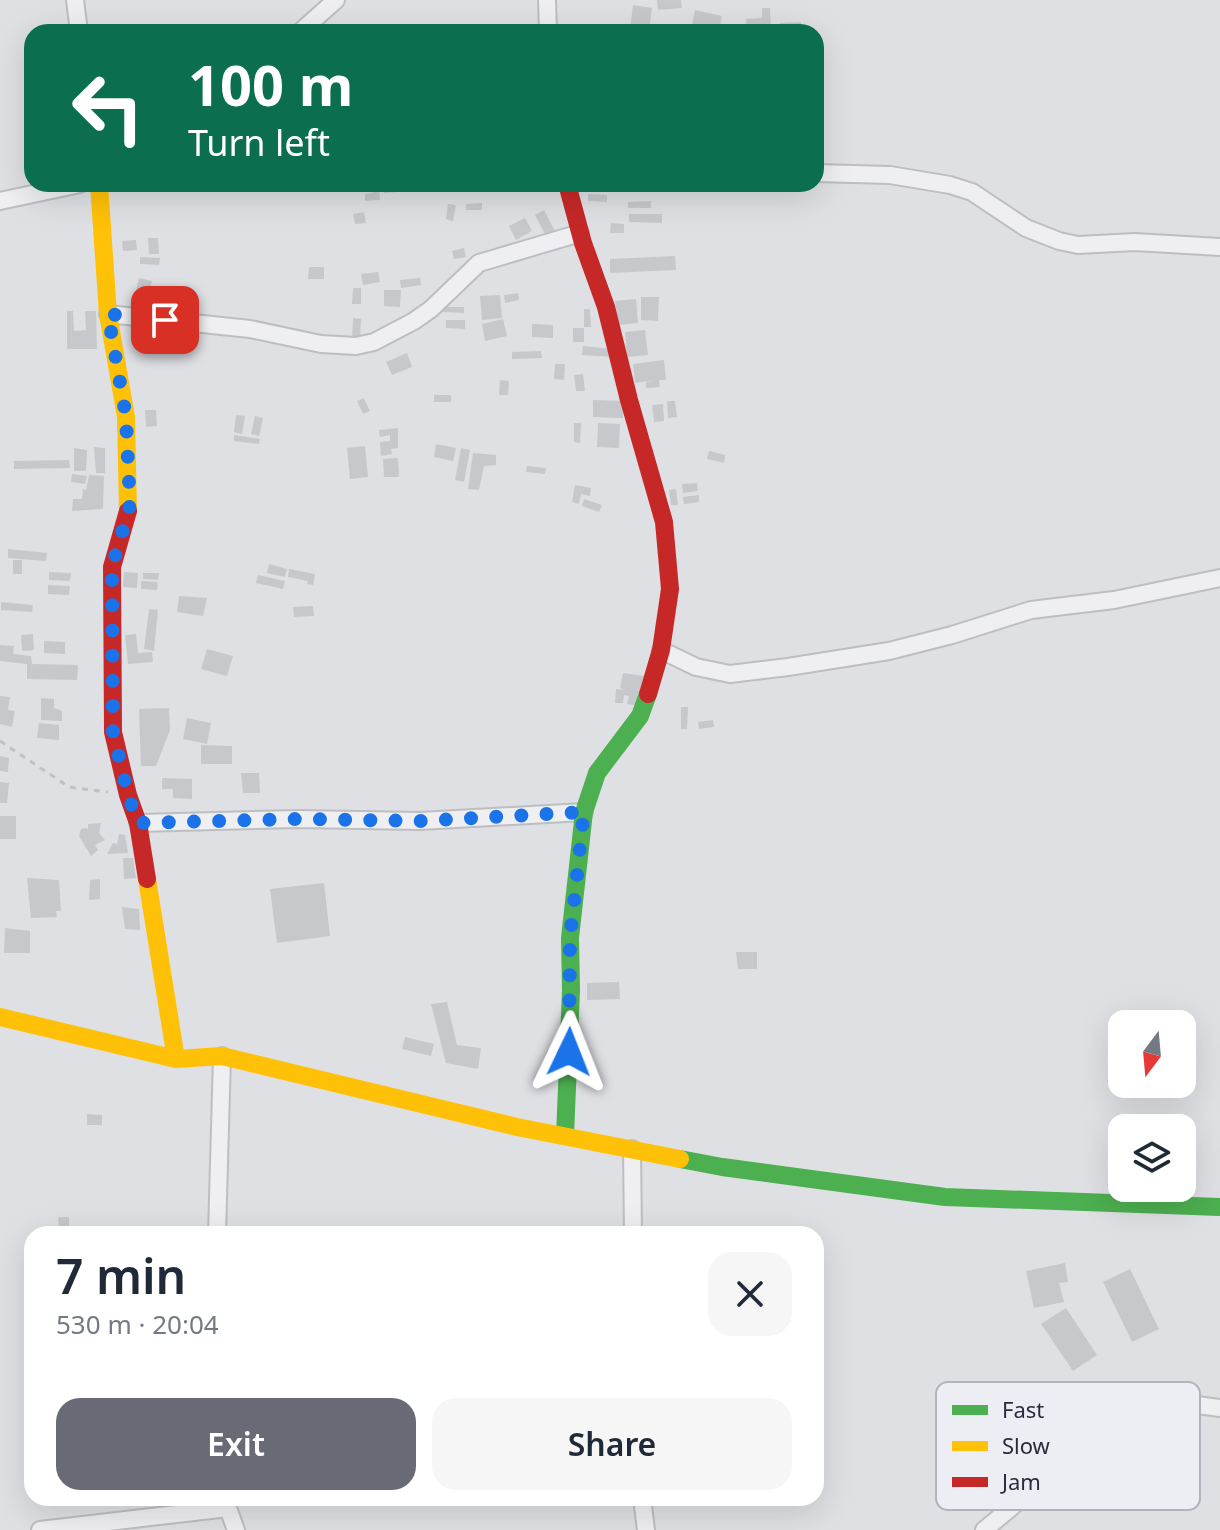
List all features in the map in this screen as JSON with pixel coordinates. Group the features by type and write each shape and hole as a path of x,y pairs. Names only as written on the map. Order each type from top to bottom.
{"street":[{"path":"75,0 78,24"},
{"path":"309,24 336,0"},
{"path":"547,0 548,24"},
{"path":"824,173 890,175 950,185 972,192 1026,228 1078,245 1135,242 1220,247"},
{"path":"0,201 42,192"},
{"path":"100,192 108,314 126,417 130,505 112,567 113,732 138,823 176,1059"},
{"path":"565,1136 570,938 584,812 597,773 640,716 661,650 670,589 664,522 606,307 569,192"},
{"path":"108,314 250,329 321,344 356,346 374,342 414,321 479,263 580,233"},
{"path":"661,650 696,667 730,674 788,667 889,651 1031,610 1114,600 1220,578"},
{"path":"138,823 299,819 420,821 584,812"},
{"path":"0,1017 176,1059 222,1056 565,1136 722,1167 945,1197 1220,1207"},
{"path":"217,1226 222,1056"},
{"path":"632,1149 633,1226"},
{"path":"1200,1406 1220,1408"},
{"path":"40,1530 206,1506"},
{"path":"228,1506 236,1530"},
{"path":"643,1506 646,1530"},
{"path":"984,1530 1009,1510"}],"path":[{"path":"0,741 69,787 128,795"}],"building":[{"path":"657,0 681,0 682,8 658,10"},
{"path":"633,5 652,8 650,24 631,24"},
{"path":"762,8 770,8 771,24 747,24 746,19 762,18"},
{"path":"695,10 722,16 720,24 692,24"},
{"path":"379,192 380,200 365,201 365,194"},
{"path":"588,194 607,195 607,202 588,201"},
{"path":"651,201 651,208 628,208 628,202"},
{"path":"482,203 482,210 466,210 466,204"},
{"path":"448,204 456,205 453,221 446,219"},
{"path":"544,210 557,235 548,240 535,215"},
{"path":"364,212 366,223 355,224 353,214"},
{"path":"629,214 662,214 662,223 629,222"},
{"path":"525,218 532,231 516,240 509,226"},
{"path":"611,223 624,224 624,233 610,233"},
{"path":"148,238 158,238 159,254 149,254"},
{"path":"136,240 137,250 123,251 122,241"},
{"path":"464,248 466,257 454,259 452,251"},
{"path":"675,256 676,270 610,273 610,259"},
{"path":"140,257 160,258 159,265 140,264"},
{"path":"309,267 324,267 324,279 308,279"},
{"path":"378,272 380,282 363,285 361,274"},
{"path":"139,278 152,281 147,302 134,299"},
{"path":"420,278 421,285 401,288 400,280"},
{"path":"353,288 361,288 361,304 352,304"},
{"path":"384,290 401,290 400,307 384,306"},
{"path":"518,293 519,300 505,303 504,295"},
{"path":"500,295 502,318 482,320 480,296"},
{"path":"641,297 659,297 658,321 641,320"},
{"path":"636,299 638,323 618,325 615,301"},
{"path":"442,307 464,307 464,313 442,312"},
{"path":"584,309 590,309 591,327 584,327"},
{"path":"67,311 73,311 74,331 86,330 85,311 96,311 97,349 67,349"},
{"path":"353,318 361,319 360,340 352,340"},
{"path":"503,319 507,336 485,341 482,324"},
{"path":"446,320 465,320 465,329 446,328"},
{"path":"532,324 553,325 553,338 532,337"},
{"path":"573,328 584,328 584,342 573,342"},
{"path":"645,330 648,355 627,357 625,332"},
{"path":"583,346 613,349 612,357 582,355"},
{"path":"541,351 542,358 512,359 512,352"},
{"path":"407,353 412,367 392,375 386,362"},
{"path":"664,360 666,380 659,380 660,387 646,388 646,382 656,380 635,383 633,364"},
{"path":"555,364 565,364 564,380 554,379"},
{"path":"583,374 585,391 576,391 574,375"},
{"path":"500,380 509,381 508,395 499,395"},
{"path":"434,395 451,395 451,402 434,402"},
{"path":"364,398 370,411 363,414 357,401"},
{"path":"593,400 624,401 623,418 593,417"},
{"path":"667,401 675,401 677,417 668,418"},
{"path":"663,404 664,421 654,422 652,405"},
{"path":"145,410 156,410 157,426 146,427"},
{"path":"236,415 245,416 242,434 234,432"},
{"path":"255,416 263,418 259,436 251,434"},
{"path":"574,423 581,423 580,443 574,442"},
{"path":"598,423 620,424 619,448 597,447"},
{"path":"398,428 398,448 391,449 392,454 381,456 380,442 390,441 390,435 380,437 379,430"},
{"path":"234,435 260,439 259,444 234,441"},
{"path":"436,444 456,448 453,461 434,457"},
{"path":"365,446 368,477 350,479 347,448"},
{"path":"94,447 105,448 105,473 96,473"},
{"path":"74,448 87,450 86,471 74,471"},
{"path":"461,448 470,450 464,482 455,480"},
{"path":"709,451 725,455 724,463 707,459"},
{"path":"473,453 496,455 496,465 484,466 479,490 468,489"},
{"path":"398,458 399,477 384,477 383,459"},
{"path":"69,460 70,468 14,469 14,461"},
{"path":"527,466 546,468 545,474 526,472"},
{"path":"72,474 87,476 85,484 71,482"},
{"path":"89,475 104,476 103,509 72,511 73,499 82,499"},
{"path":"697,483 698,491 683,493 682,484"},
{"path":"575,485 591,488 590,496 581,494 579,504 572,502"},
{"path":"676,489 678,505 671,505 669,490"},
{"path":"699,495 699,502 684,504 683,497"},
{"path":"584,499 602,505 599,512 582,506"},
{"path":"8,549 47,553 46,561 8,558"},
{"path":"13,560 22,560 22,574 13,574"},
{"path":"269,564 287,569 285,577 267,573"},
{"path":"289,569 315,574 313,585 288,577"},
{"path":"49,572 71,573 70,581 49,580"},
{"path":"124,572 138,573 137,588 123,587"},
{"path":"143,573 159,573 158,580 143,579"},
{"path":"258,575 285,581 283,589 256,583"},
{"path":"141,581 158,582 157,590 141,589"},
{"path":"48,585 70,586 69,595 48,594"},
{"path":"179,596 207,598 203,616 177,612"},
{"path":"1,602 33,605 32,612 1,610"},
{"path":"313,606 314,616 294,617 293,607"},
{"path":"149,609 158,610 154,651 144,649"},
{"path":"33,634 34,650 22,651 21,635"},
{"path":"136,634 138,653 152,652 153,662 128,664 125,635"},
{"path":"44,641 65,642 65,654 44,653"},
{"path":"0,645 14,646 13,654 31,656 32,664 78,665 77,680 27,679 27,664 0,661"},
{"path":"207,649 233,656 227,676 201,669"},
{"path":"623,673 644,676 635,705 627,704 629,696 624,695 623,703 615,703 616,689 625,690 620,688"},
{"path":"0,696 10,697 8,710 15,711 12,727 0,724"},
{"path":"41,698 54,699 54,708 62,711 62,721 41,720"},
{"path":"681,707 688,707 687,729 681,729"},
{"path":"169,708 170,730 156,766 141,766 139,709"},
{"path":"187,718 211,723 207,744 183,739"},
{"path":"713,720 714,727 699,729 698,722"},
{"path":"39,723 59,725 59,740 37,738"},
{"path":"201,745 232,746 232,764 201,764"},
{"path":"0,756 9,758 8,772 0,771"},
{"path":"241,773 259,773 260,793 243,793"},
{"path":"162,778 192,779 192,799 173,798 173,789 162,789"},
{"path":"0,782 9,783 7,803 0,803"},
{"path":"0,816 16,816 16,839 0,839"},
{"path":"101,823 99,833 105,840 95,845 98,850 91,856 79,836 81,829 88,830 88,824"},
{"path":"119,834 125,835 128,853 107,854 113,843 117,844"},
{"path":"123,858 133,858 136,878 124,879"},
{"path":"27,878 59,880 61,911 56,911 57,917 31,918"},
{"path":"100,879 100,899 89,900 90,880"},
{"path":"324,883 330,936 277,943 270,889"},
{"path":"122,907 139,909 140,930 125,929"},
{"path":"5,928 30,931 30,953 4,953"},
{"path":"736,952 757,952 757,969 738,969"},
{"path":"619,982 620,999 587,1000 587,983"},
{"path":"447,1002 457,1045 481,1048 478,1069 446,1063 431,1004"},
{"path":"405,1037 434,1044 431,1056 402,1049"},
{"path":"87,1114 102,1115 102,1125 87,1125"},
{"path":"58,1217 69,1217 69,1226 59,1226"},
{"path":"1065,1263 1068,1282 1059,1283 1064,1302 1034,1308 1026,1271"},
{"path":"1130,1269 1159,1329 1132,1342 1103,1282"},
{"path":"1066,1308 1097,1355 1073,1371 1041,1324"}],"traffic: fast":[{"path":"565,1136 570,938 584,812 597,773 640,716 648,694"},
{"path":"680,1159 945,1197 1220,1207"}],"traffic: slow":[{"path":"100,192 108,314 126,417 128,511"},
{"path":"147,879 176,1059"},
{"path":"0,1017 176,1059 222,1056 517,1127 680,1159"}],"traffic: jam":[{"path":"569,192 606,307 664,522 670,589 661,650 648,694"},
{"path":"128,511 112,567 113,732 138,823 147,879"}],"route":[{"path":"165,320 108,314 126,417 130,505 112,567 113,732 138,823 299,819 420,821 584,812 570,938 569,1052"}]}
